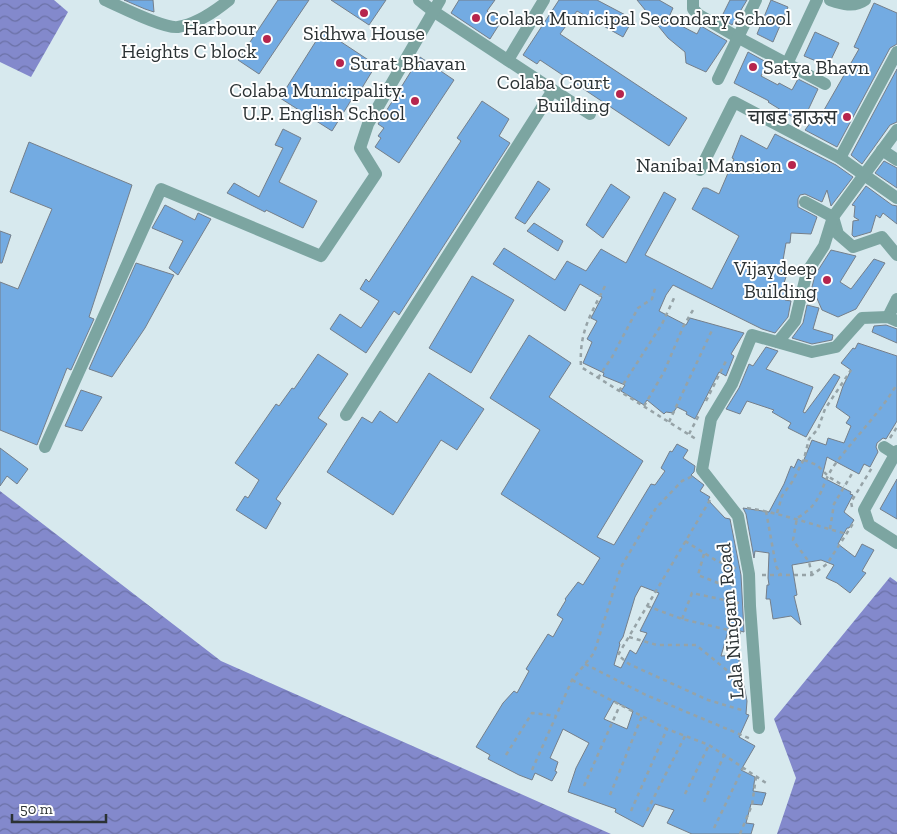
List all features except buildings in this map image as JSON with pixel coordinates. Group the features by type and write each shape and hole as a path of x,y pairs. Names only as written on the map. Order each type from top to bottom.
{"street":[{"path":"105,0 163,25 177,28 204,18 229,0"},
{"path":"419,0 433,12 590,114"},
{"path":"45,447 162,188 321,256 376,174 360,148 368,124 440,0"},
{"path":"508,60 544,0"},
{"path":"693,0 693,9 699,15 825,84"},
{"path":"718,79 756,0"},
{"path":"787,64 817,0"},
{"path":"830,0 856,6 865,0"},
{"path":"840,158 897,52"},
{"path":"346,415 553,90"},
{"path":"700,170 734,102 840,158 897,198"},
{"path":"778,342 795,321 807,272 824,246 833,217 897,130"},
{"path":"882,150 897,160"},
{"path":"804,202 833,217 838,234 853,247 882,237 897,255"},
{"path":"702,470 711,420 732,384 752,335 812,352 836,347 862,318 893,319 897,299"},
{"path":"892,451 864,510 869,525 897,543"},
{"name":"Lala Ningam Road","path":"702,470 738,516 749,576 757,734"}],"path":[{"path":"598,378 612,357 638,308 652,299 656,285"},
{"path":"605,286 584,330 580,352 581,367 707,445"},
{"path":"619,391 662,324 675,296"},
{"path":"644,407 664,372 683,327 693,310"},
{"path":"670,422 714,328"},
{"path":"689,434 728,358"},
{"path":"777,513 782,496 804,460 809,439 818,429 825,409 851,370"},
{"path":"812,575 809,562 793,540 797,518 809,511 820,496 834,465 888,399 897,384"},
{"path":"853,512 851,502 892,451 897,426"},
{"path":"804,460 817,464 829,477 844,486"},
{"path":"532,770 572,680 594,653 621,568 656,508 682,481 702,470"},
{"path":"830,528 834,504 853,472"},
{"path":"716,489 618,655 629,664 708,700 747,712"},
{"path":"730,505 766,510 847,534"},
{"path":"766,510 776,566 781,575"},
{"path":"704,554 698,575 718,583 749,576 812,575 827,564 855,521"},
{"path":"685,541 704,554 749,576"},
{"path":"682,619 692,593 750,606"},
{"path":"647,606 682,619 752,635"},
{"path":"628,638 657,645 696,645 734,676"},
{"path":"585,664 646,695 757,734"},
{"path":"572,680 667,729 709,745 769,785"},
{"path":"584,786 620,705"},
{"path":"506,755 532,713 557,716"},
{"path":"610,795 642,716"},
{"path":"631,811 667,729"},
{"path":"647,811 685,736"},
{"path":"685,794 709,745"},
{"path":"704,802 724,755"},
{"path":"714,828 743,768"},
{"path":"740,834 752,805 756,777"}],"water":[{"path":"0,0 54,0 68,12 31,77 0,62"},
{"path":"0,491 221,661 611,834 0,834"},
{"path":"890,577 897,582 897,834 777,834 796,778 774,719"}],"place":[{"name":"Sidhwa House","path":"364,13"},
{"name":"Colaba Municipal Secondary School","path":"476,18"},
{"name":"Harbour Heights C block","path":"267,39"},
{"name":"Surat Bhavan","path":"340,63"},
{"name":"Satya Bhavn","path":"753,67"},
{"name":"Colaba Court Building","path":"620,94"},
{"name":"Colaba Municipality. U.P. English School","path":"415,101"},
{"name":"चाबड हाऊस","path":"847,117"},
{"name":"Nanibai Mansion","path":"792,165"},
{"name":"Vijaydeep Building","path":"827,280"}]}
